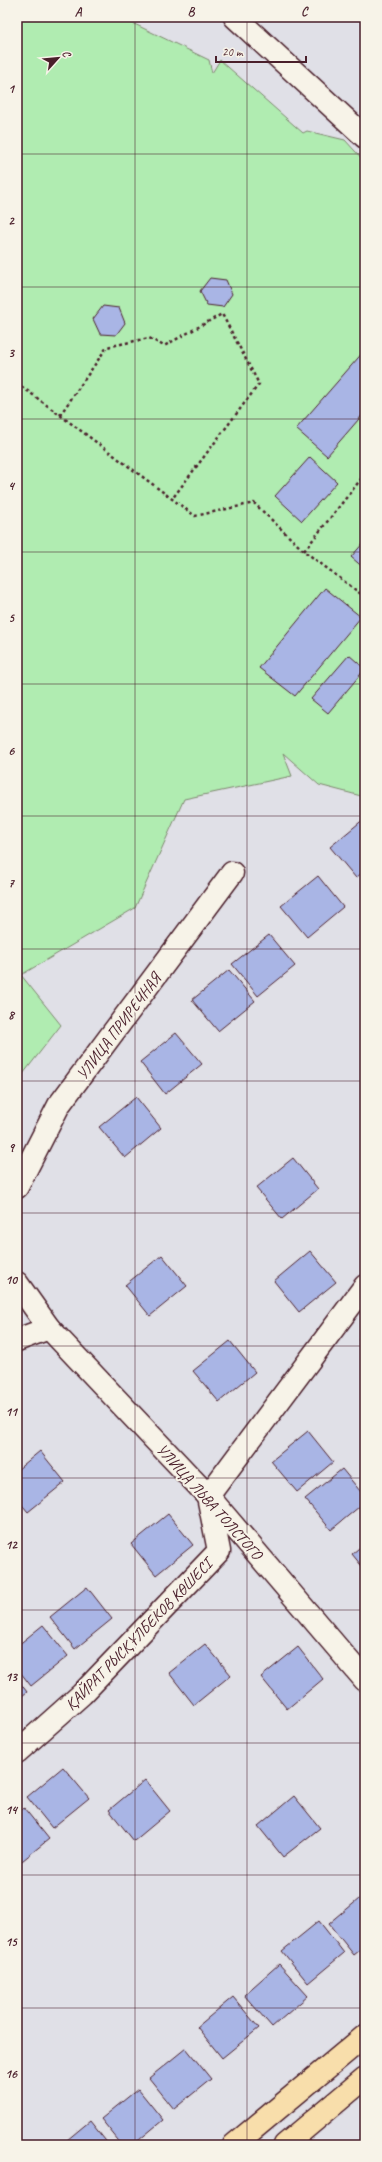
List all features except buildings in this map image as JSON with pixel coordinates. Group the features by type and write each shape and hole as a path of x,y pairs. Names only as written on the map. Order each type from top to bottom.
{"main road":[{"path":"234,2145 365,2036"},
{"path":"285,2145 365,2078"}],"street":[{"path":"235,17 365,137"},
{"name":"УЛИЦА ПРИРЕЧНАЯ","path":"17,1187 59,1105 232,874"},
{"path":"17,1283 49,1328 17,1340"},
{"path":"208,1496 365,1286"},
{"name":"УЛИЦА ЛЬВА ТОЛСТОГО","path":"49,1328 208,1496 365,1680"},
{"name":"ҚАЙРАТ РЫСҚҰЛБЕКОВ КӨШЕСІ","path":"17,1752 82,1694 219,1551 208,1496"}],"path":[{"path":"60,415 107,347 149,338 164,346 222,314 259,384 172,499"},
{"path":"17,383 195,516 254,502 304,551 365,596"},
{"path":"304,551 365,474"}],"green space":[{"path":"17,17 120,17 209,60 212,73 220,60 303,133 307,131 345,140 365,162 365,797 319,785 283,753 292,776 184,799 135,908 21,975 61,1025 23,1074 17,1075"}]}
